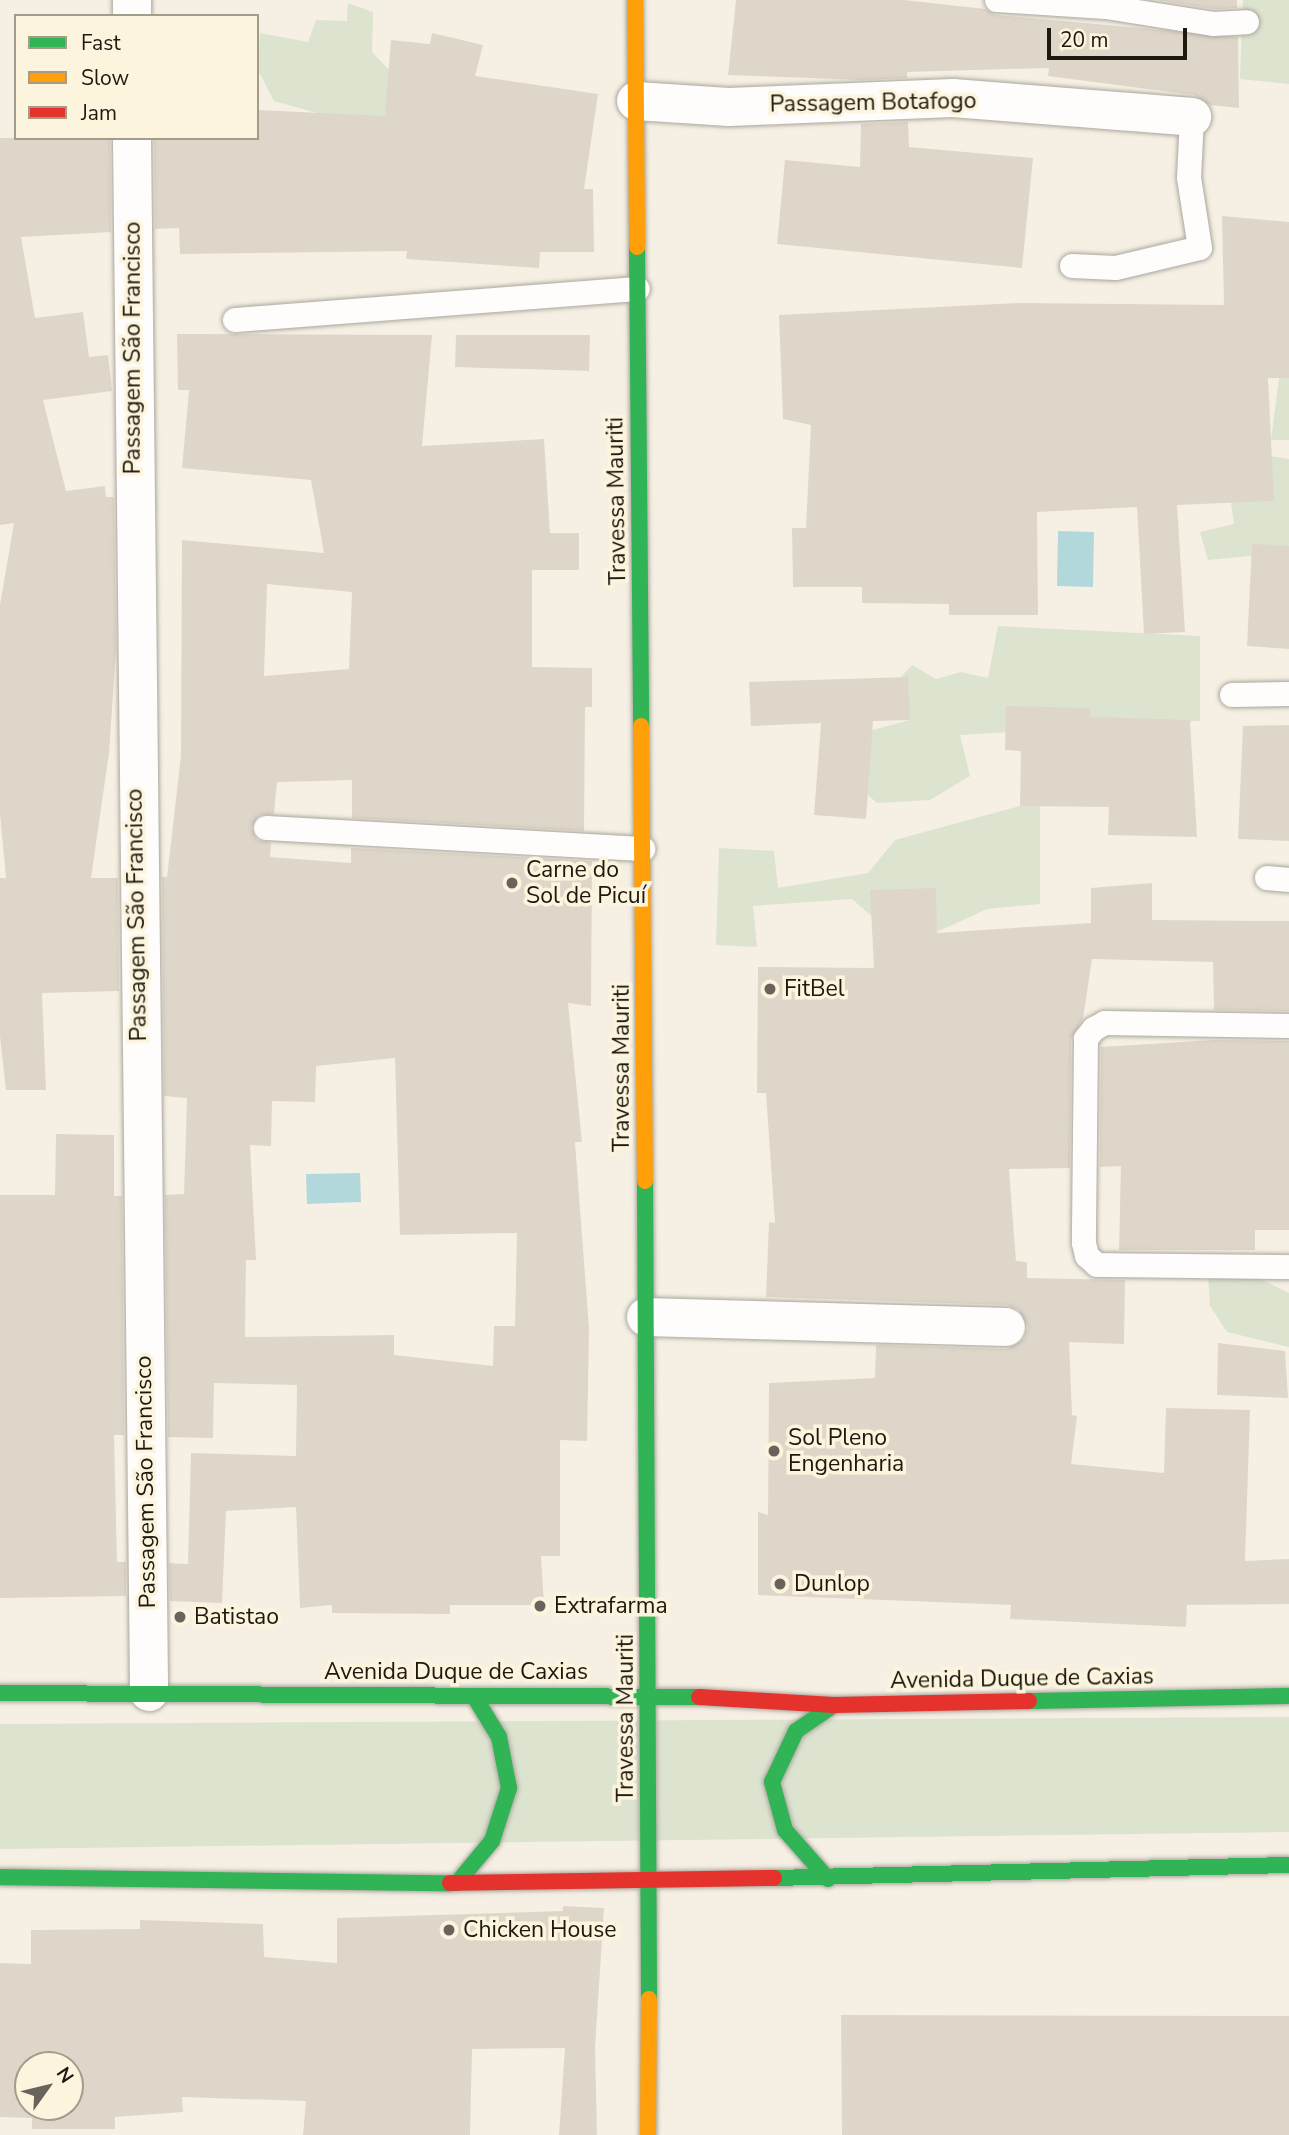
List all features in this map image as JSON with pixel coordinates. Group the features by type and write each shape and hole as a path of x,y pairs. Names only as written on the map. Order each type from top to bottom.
{"main road":[{"name":"Travessa Mauriti","path":"635,0 650,1695 647,1876 648,2135"},
{"name":"Avenida Duque de Caxias","path":"0,1693 650,1695 834,1706 1289,1696"},
{"path":"457,1883 492,1841 509,1788 499,1737 474,1696"},
{"path":"828,1879 785,1830 772,1782 796,1731 834,1706"},
{"path":"0,1877 457,1883 647,1876 828,1879 1289,1865"}],"street":[{"name":"Passagem Botafogo","path":"636,102 729,107 953,98 1192,117"},
{"name":"Passagem São Francisco","path":"132,140 149,1692"},
{"path":"646,1317 1006,1327"}],"lane":[{"path":"997,0 1106,8 1213,24 1247,22"},
{"path":"1072,266 1116,268 1200,248 1189,178 1192,117"},
{"path":"235,320 638,289"},
{"path":"1232,695 1289,694"},
{"path":"266,828 643,849"},
{"path":"1289,1026 1105,1023 1094,1029 1086,1039 1084,1243 1087,1256 1097,1265 1289,1267"}],"green space":[{"path":"1243,0 1289,0 1289,84 1240,79"},
{"path":"348,3 373,12 372,52 392,73 415,118 360,125 274,101 259,72 260,33 308,42 316,20 347,21"},
{"path":"1289,357 1289,440 1271,440 1279,378"},
{"path":"1250,453 1289,459 1289,552 1208,560 1200,532 1234,524 1231,503"},
{"path":"998,626 1200,636 1200,721 960,735 970,776 930,800 877,803 868,795 869,731 910,720 901,677 912,665 936,679 961,672 988,678"},
{"path":"1020,806 1040,806 1040,904 987,909 906,946 852,899 753,906 757,947 716,945 719,848 774,851 778,888 868,873 895,840"},
{"path":"1250,1274 1289,1293 1289,1347 1227,1332 1210,1306 1208,1276"},
{"path":"1289,1717 1289,1832 0,1849 0,1724"}],"water":[{"path":"1058,531 1094,532 1093,587 1057,586"},
{"path":"360,1173 361,1202 307,1204 306,1174"}],"building":[{"path":"736,0 904,0 985,9 996,15 1238,37 1239,108 1210,105 1194,95 1048,76 1049,68 907,72 907,78 863,80 728,75"},
{"path":"1157,0 1237,0 1237,8 1214,9"},
{"path":"432,33 483,45 475,76 598,94 584,189 593,189 594,252 540,252 539,268 406,259 407,251 180,254 179,228 155,229 154,140 259,140 259,110 385,116 391,40 430,44"},
{"path":"908,122 909,147 1033,158 1022,268 777,244 785,160 860,167 861,124"},
{"path":"0,138 110,140 111,232 21,237 35,318 83,312 89,357 108,355 112,391 43,400 66,491 105,486 106,497 114,497 116,650 109,753 91,878 118,878 119,991 42,993 46,1090 6,1090 0,1036 0,878 6,878 0,814 0,605 14,523 0,525"},
{"path":"1222,216 1289,222 1289,378 1268,378 1274,501 1177,505 1185,632 1144,634 1137,507 1037,512 1038,615 949,615 949,604 862,603 862,587 793,587 792,528 806,528 811,425 783,419 779,315 1019,303 1224,305"},
{"path":"177,334 432,335 422,446 544,439 550,533 579,533 579,570 532,570 532,667 592,668 592,707 585,707 584,831 352,818 352,780 277,782 274,814 259,815 251,828 257,840 271,843 270,857 351,863 351,848 592,861 591,1006 568,1003 582,1142 575,1142 589,1328 587,1441 560,1440 560,1556 541,1556 544,1605 450,1605 450,1614 332,1613 332,1605 300,1608 296,1507 226,1511 222,1603 170,1601 169,1563 188,1564 191,1453 296,1456 297,1385 214,1383 213,1438 168,1437 165,1195 184,1194 187,1098 164,1096 162,877 167,877 181,756 182,540 324,553 311,480 182,468 189,390 178,390","holes":["267,584 352,592 349,669 264,676","395,1058 400,1235 517,1233 515,1326 494,1326 493,1366 394,1355 394,1335 245,1337 246,1260 256,1260 250,1145 271,1146 272,1101 315,1102 316,1066"]},
{"path":"456,335 590,335 589,371 455,367"},
{"path":"1252,544 1289,546 1289,649 1247,646"},
{"path":"908,677 910,720 873,721 866,819 814,815 821,723 751,726 749,682"},
{"path":"1006,706 1090,708 1090,717 1190,720 1197,837 1108,835 1109,807 1020,806 1021,751 1005,750"},
{"path":"1289,725 1289,841 1238,839 1243,726"},
{"path":"1152,883 1152,920 1289,921 1289,1011 1214,1010 1213,962 1092,959 1083,1019 1071,1039 1070,1168 1009,1169 1016,1261 1027,1262 1027,1278 1125,1280 1124,1344 1069,1342 1072,1415 1077,1416 1071,1464 1164,1473 1166,1408 1250,1410 1245,1561 1289,1559 1289,1604 1187,1605 1186,1627 1010,1619 1011,1605 758,1595 758,1512 768,1515 769,1383 875,1378 876,1345 1006,1349 1024,1339 1028,1327 1018,1309 1007,1305 766,1297 769,1222 775,1223 766,1093 757,1093 758,967 874,968 870,890 936,888 937,933 1091,923 1091,888"},
{"path":"1214,1040 1289,1041 1289,1230 1255,1230 1255,1250 1119,1250 1121,1166 1100,1167 1101,1047"},
{"path":"56,1134 114,1135 114,1196 122,1196 124,1435 114,1435 117,1562 126,1562 126,1596 0,1598 0,1195 55,1195"},
{"path":"1218,1343 1285,1351 1288,1398 1217,1395"},
{"path":"563,1906 604,1908 595,2048 597,2135 559,2135 565,2048 472,2049 470,2135 303,2135 306,2101 182,2097 183,2112 115,2117 115,2129 32,2129 32,2121 84,2121 84,2051 14,2051 14,2117 0,2117 0,1963 31,1964 31,1930 140,1929 140,1920 263,1924 264,1957 337,1963 337,1918 563,1911"},
{"path":"841,2015 1289,2016 1289,2135 842,2135"}],"traffic: fast":[{"path":"637,247 641,726"},
{"path":"645,1181 649,1999"},
{"path":"0,1693 699,1697"},
{"path":"457,1883 492,1841 509,1788 499,1737 474,1696"},
{"path":"1029,1701 1289,1696"},
{"path":"828,1879 785,1830 772,1782 796,1731 834,1705"},
{"path":"774,1878 1289,1865"},
{"path":"0,1877 450,1883"}],"traffic: slow":[{"path":"635,0 637,247"},
{"path":"641,726 645,1181"},
{"path":"648,2135 649,1999"}],"traffic: jam":[{"path":"699,1697 834,1705 1029,1701"},
{"path":"450,1883 774,1878"}],"place":[{"name":"Carne do Sol de Picuí","path":"512,883"},
{"name":"FitBel","path":"770,989"},
{"name":"Sol Pleno Engenharia","path":"774,1451"},
{"name":"Dunlop","path":"780,1584"},
{"name":"Extrafarma","path":"540,1606"},
{"name":"Batistao","path":"180,1617"},
{"name":"Chicken House","path":"449,1930"}]}
